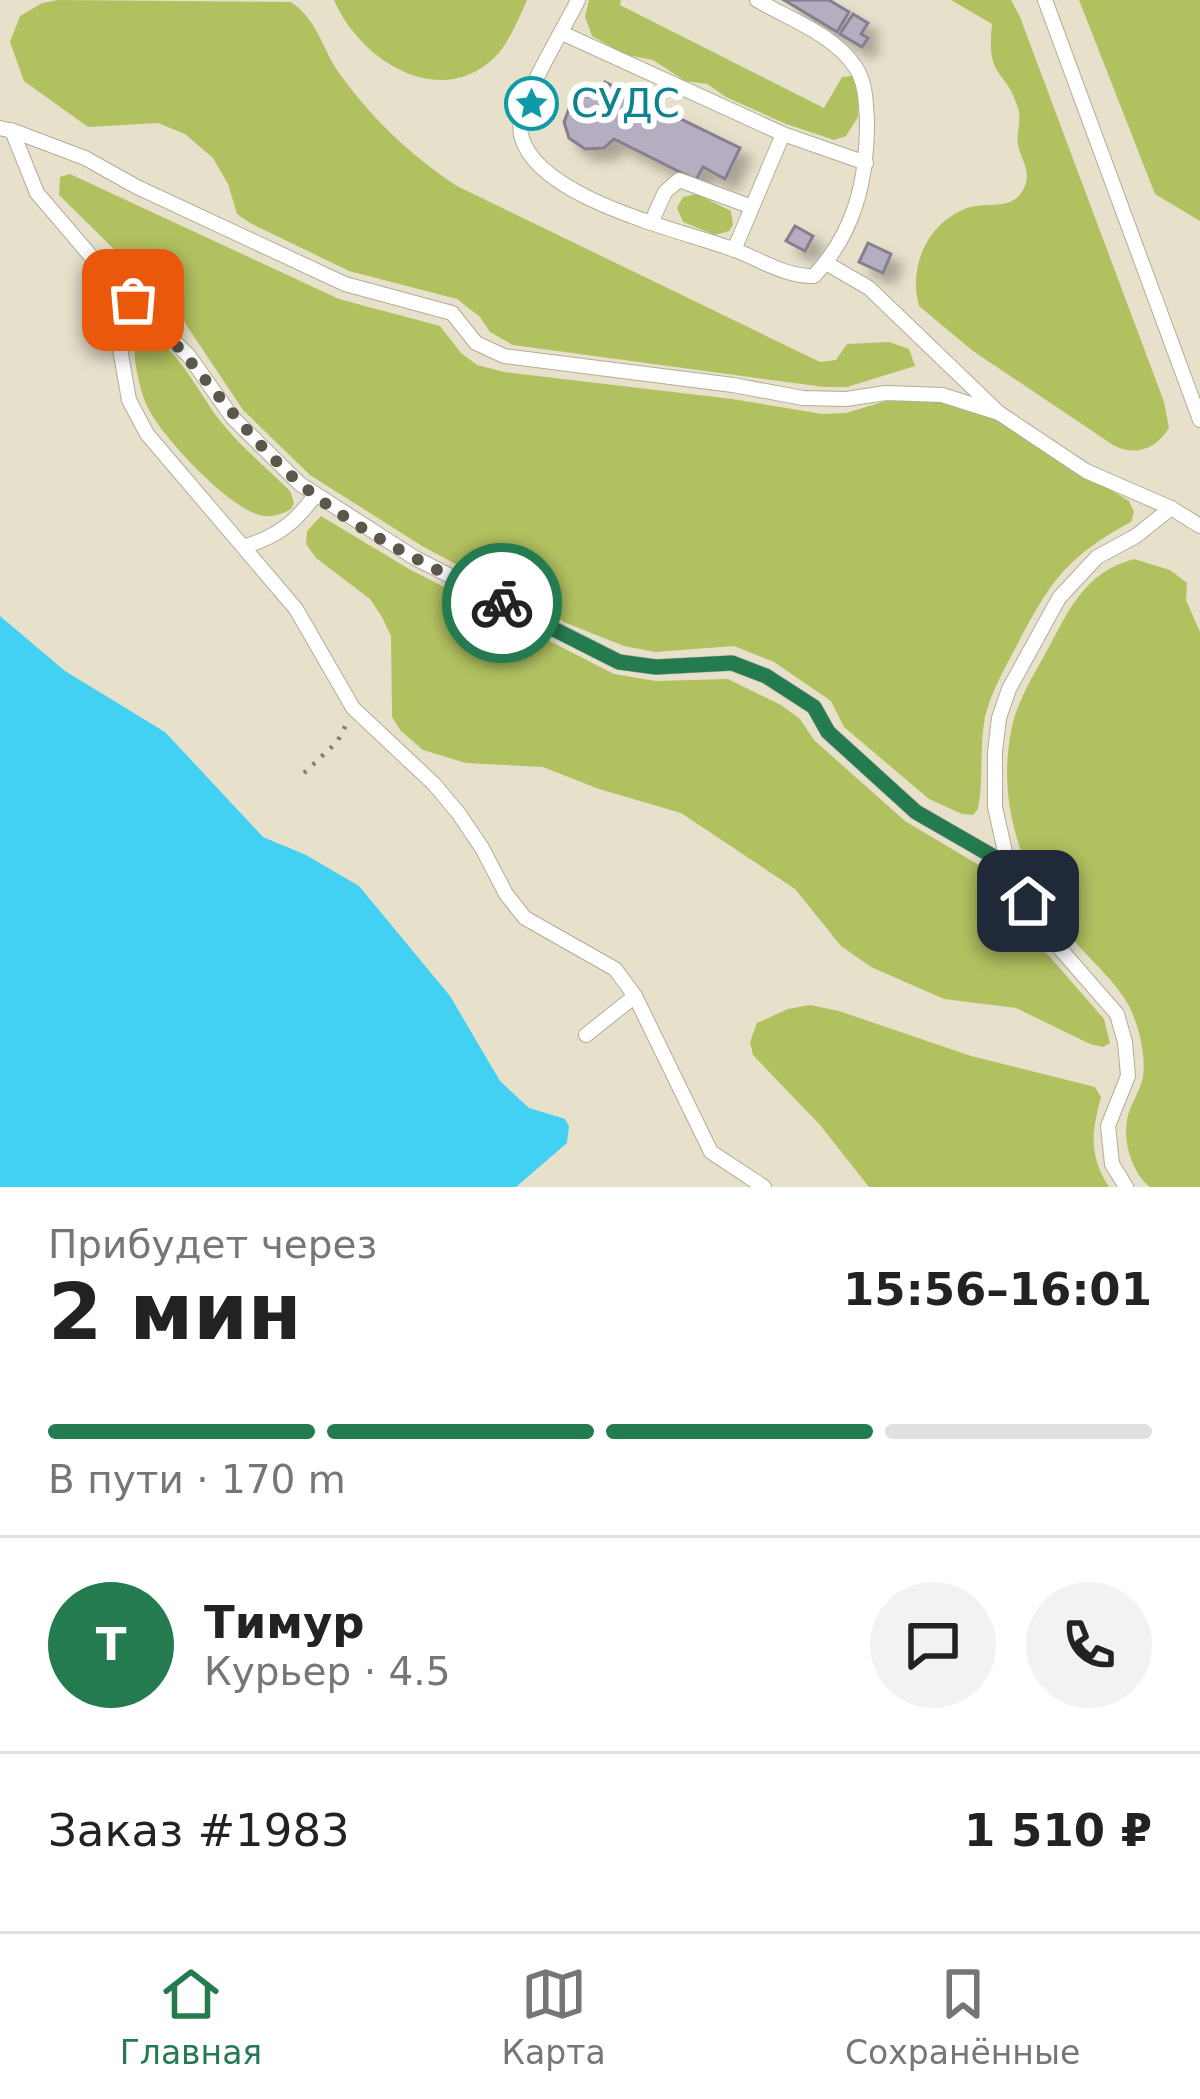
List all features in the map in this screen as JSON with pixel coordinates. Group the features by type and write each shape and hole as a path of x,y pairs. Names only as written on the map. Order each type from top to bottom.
{"lane":[{"path":"578,0 524,106 519,130 527,152 550,175 651,223 797,276 814,276 826,263 862,191 866,97 855,66 837,46 757,0"},
{"path":"1045,0 1200,420"},
{"path":"562,33 783,134 866,163"},
{"path":"4,127 37,193 107,275 189,356 232,416 315,495 415,558 619,662 656,667 732,663 766,676 814,707 828,732 916,812 1008,865"},
{"path":"4,127 86,158 137,187 345,284 452,313 476,343 504,356 803,398 847,399 886,392 943,395 999,413"},
{"path":"734,250 783,134"},
{"path":"651,223 665,192 679,180 752,207"},
{"path":"826,263 869,288 999,413 1086,472 1171,508 1200,526"},
{"path":"107,275 129,400 147,434 296,608 352,708 434,784 459,814 525,918 615,969 635,996 711,1152 764,1187"},
{"path":"246,547 274,537 298,519 315,495"},
{"path":"1126,1187 1112,1164 1108,1126 1128,1076 1117,1014 1049,936 1008,865 995,808 995,752 1009,689 1059,598 1096,557 1136,536 1171,508"},
{"path":"586,1035 635,996"}],"path":[{"path":"304,773 337,742 352,708"}],"green space":[{"path":"58,0 291,2 307,17 337,70 377,119 457,186 820,362 836,360 847,344 889,342 909,349 915,366 847,387 824,387 513,345 490,332 457,299 349,271 250,223 237,214 213,158 185,134 158,123 88,127 24,81 10,42 20,16"},
{"path":"334,0 527,0 494,58 472,73 449,80 402,71 381,58 346,22"},
{"path":"589,0 621,0 620,5 824,108 842,77 852,76 859,98 858,117 846,136 834,140 786,124 707,84 685,81 653,60 626,55 592,36 585,17"},
{"path":"951,0 1011,0 1020,17 1164,402 1169,428 1144,449 1113,445 973,351 919,306 916,276 931,235 967,208 1013,200 1027,176 1018,145 1018,108 994,65 992,24"},
{"path":"1079,0 1200,0 1200,221 1155,194"},
{"path":"70,174 339,299 440,326 477,365 504,372 822,414 846,413 923,390 972,406 1129,501 1134,512 1131,522 1074,561 1038,607 988,708 978,809 973,815 962,814 929,799 844,727 831,701 774,662 734,646 655,652 624,646 566,623 422,546 310,475 243,410 177,311 59,195 60,177"},
{"path":"697,194 731,211 729,231 715,235 683,222 677,208 683,197"},
{"path":"138,329 163,344 229,431 290,491 291,509 271,516 250,511 200,472 169,438 142,392 135,357"},
{"path":"321,516 409,569 614,674 656,681 728,679 781,705 905,821 994,874 1036,941 1104,1019 1110,1043 1103,1047 1090,1044 1016,1008 944,999 871,967 841,946 795,889 681,813 543,767 466,763 423,750 392,717 391,636 382,617 370,599 316,558 306,544 307,531"},
{"path":"1134,559 1170,570 1187,583 1186,600 1200,632 1200,1187 1150,1187 1134,1166 1126,1138 1127,1120 1144,1068 1136,1022 1122,995 1066,932 1044,899 1021,851 1009,801 1008,749 1016,712 1029,684 1082,592 1104,572"},
{"path":"810,1005 971,1056 1095,1087 1101,1097 1095,1153 1109,1187 869,1187 820,1125 753,1055 750,1042 757,1023"}],"water":[{"path":"0,616 65,671 165,732 263,837 359,886 450,996 500,1081 529,1108 565,1119 567,1143 516,1187 0,1187"}],"building":[{"path":"784,0 829,0 849,12 837,32"},
{"path":"853,14 868,23 861,34 868,38 862,47 840,34"},
{"path":"605,82 740,148 725,179 703,167 696,180 614,139 604,148 585,149 569,138 564,122 570,106 585,96 599,96"},
{"path":"795,226 813,236 805,251 786,241"},
{"path":"868,243 891,254 883,273 859,262"}],"way so far":[{"path":"133,300 189,356 232,416 300,484 415,558 502,603"}],"place":[{"name":"СУДС","path":"532,103"}],"route":[{"path":"502,603 619,662 656,667 732,663 766,676 814,707 828,732 916,812 1008,865 1028,901"}]}
